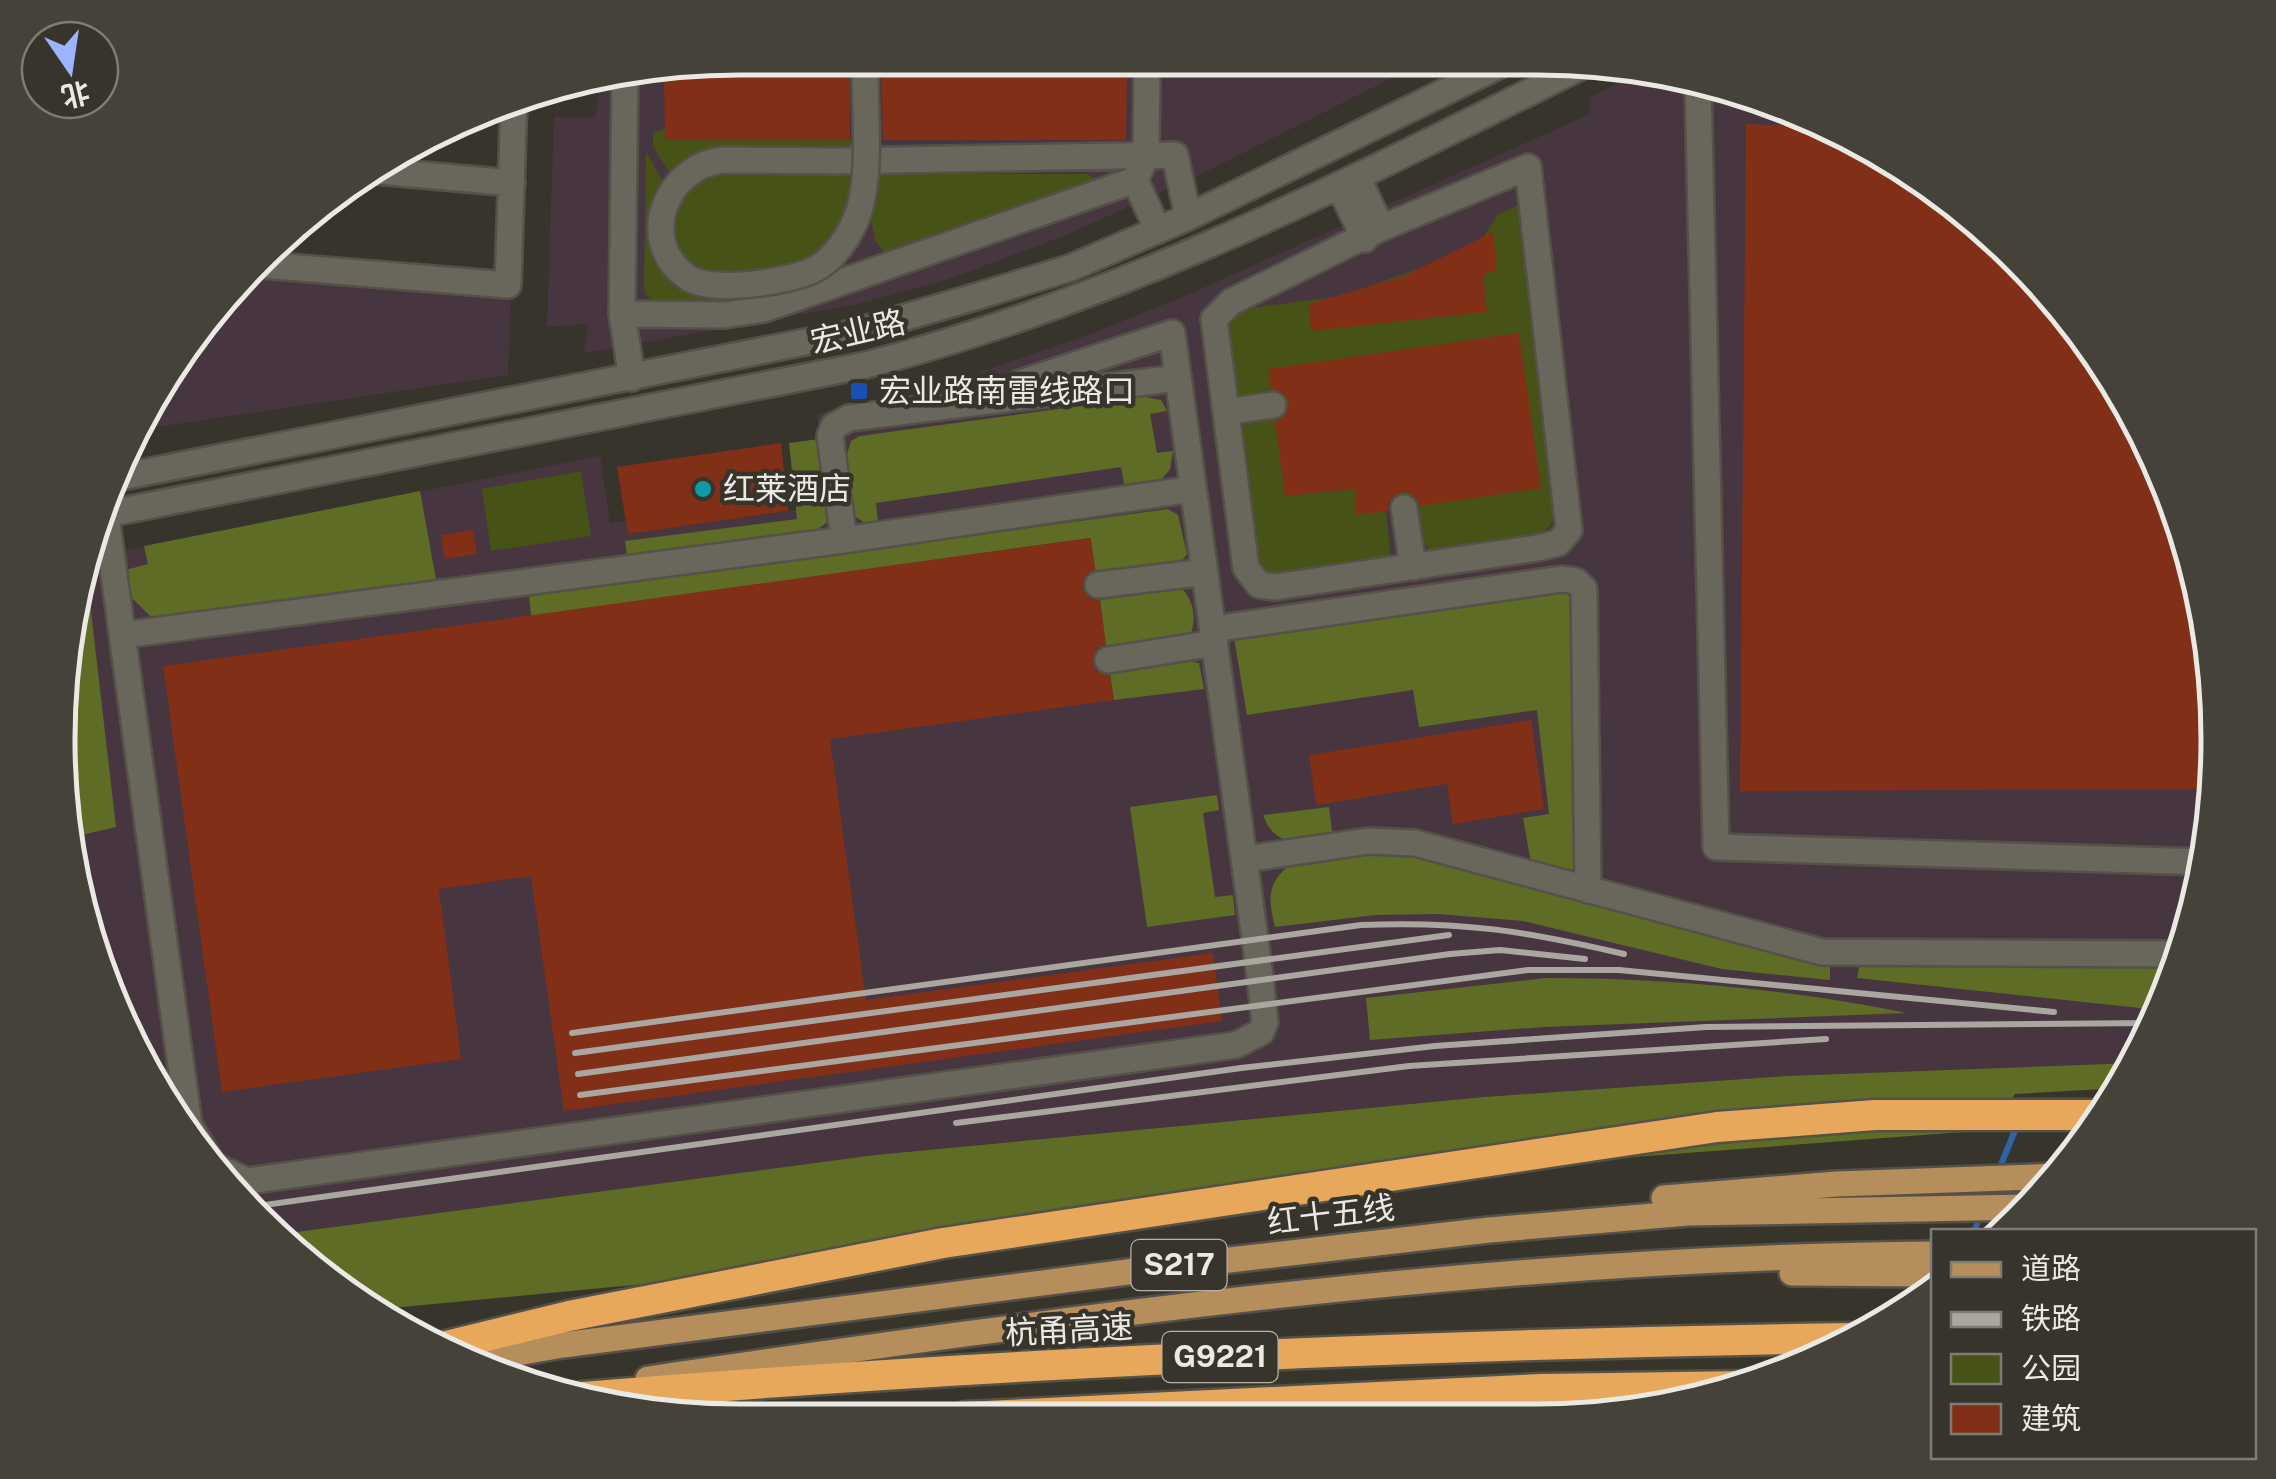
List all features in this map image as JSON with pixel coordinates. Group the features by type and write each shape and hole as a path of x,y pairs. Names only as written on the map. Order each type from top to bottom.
{"highway":[{"path":"462,1342 569,1316 943,1244 1716,1127 1875,1115 2085,1115"},
{"name":"杭甬高速","path":"629,1394 822,1378 1351,1350 1822,1339"},
{"name":"G9221","path":"1233,1404 1542,1389 1683,1387"}],"main road":[{"path":"1497,1229 1662,1198 2036,1177"},
{"name":"红十五线","path":"497,1358 969,1292 1497,1229 1688,1213 2008,1207"},
{"name":"S217","path":"595,1387 855,1349 1402,1282 1592,1268 1866,1265 1931,1254"},
{"path":"1866,1265 1931,1274"}],"street":[{"path":"863,75 861,162 859,209 834,254 813,270 731,287 690,280 676,266 664,242 664,205 685,172 705,162 838,161 861,162 1140,168"},
{"path":"1146,75 1140,168 1158,230"},
{"name":"宏业路","path":"131,475 851,333 1070,268 1188,216 1477,75"},
{"name":"宏业路","path":"117,508 836,372 958,342 1122,284 1348,181 1562,76"},
{"path":"625,86 622,314 632,378"},
{"path":"1698,96 1716,847 2189,862"},
{"path":"274,266 508,285 510,116"},
{"path":"622,314 724,315 764,309 1175,155 1188,216"},
{"path":"1528,167 1569,530 1558,544 1274,587 1260,585 1246,568 1226,412 1214,319 1230,302 1373,233 1528,167"},
{"path":"393,172 512,183"},
{"path":"1348,181 1373,233"},
{"path":"239,1177 247,1181 1252,1040 1265,1022 1172,332 1020,384 1022,396"},
{"path":"844,540 831,450 834,426 849,418 1178,378"},
{"path":"1226,412 1273,405"},
{"path":"122,635 844,540 1194,488"},
{"path":"1404,508 1412,566"},
{"path":"106,538 187,1109"},
{"path":"1098,586 1205,572"},
{"path":"1108,660 1214,636 1562,580 1576,581 1584,589 1588,890"},
{"path":"1245,859 1390,840 1822,952 2166,954"}],"shaded area":[{"path":"1398,75 1197,176 1066,235 949,279 854,305 584,353 588,324 547,327 554,117 595,118 599,91 696,76"},
{"path":"1621,81 1666,88 1750,110 1869,164 1941,212 2006,270 2064,335 2112,407 2150,485 2178,568 2195,653 2201,740 2195,826 2178,911 2150,994 2116,1064 1787,1076 1484,1097 875,1155 294,1232 212,1144 164,1072 126,994 110,953 88,869 76,783 76,696 88,610 102,555 600,456 610,523 626,521 628,534 826,506 817,414 912,395 1088,335 1192,293 1590,114 1590,98"},
{"path":"269,271 511,293 508,375 154,427 212,335"}],"green space":[{"path":"665,129 666,139 872,140 874,174 1088,174 1096,181 885,254 875,240 871,220 839,269 731,305 656,303 645,294 644,284 646,152 663,182 669,172 653,146 653,132"},
{"path":"1519,205 1556,507 1551,524 1539,538 1435,556 1421,539 1411,494 1385,501 1391,560 1259,575 1225,322 1243,309 1342,296 1477,248 1497,215"},
{"path":"1145,397 1161,400 1167,411 1150,414 1157,453 1173,451 1170,469 1162,479 1124,484 1121,467 876,503 878,522 866,524 855,516 847,454 851,441 860,436"},
{"path":"819,439 828,522 816,530 627,555 625,541 797,519 789,443"},
{"path":"581,471 591,536 491,551 482,489"},
{"path":"420,491 437,585 153,619 130,596 122,571 148,564 144,546"},
{"path":"1168,509 1178,515 1187,554 1181,562 1096,574 1090,538 531,616 529,596"},
{"path":"1181,588 1193,609 1191,633 1106,648 1100,600"},
{"path":"1559,588 1574,600 1578,871 1531,863 1523,818 1549,814 1537,710 1419,727 1413,690 1247,715 1233,632"},
{"path":"90,602 116,827 82,835 76,783 76,696"},
{"path":"1183,660 1199,663 1204,689 1114,700 1109,667"},
{"path":"1217,795 1219,810 1203,813 1215,897 1233,895 1235,915 1147,927 1130,807"},
{"path":"1329,807 1333,839 1322,841 1283,839 1268,826 1263,815"},
{"path":"1385,853 1417,854 1830,962 1830,980 1722,969 1523,921 1438,914 1375,915 1275,927 1271,895 1275,881 1286,868"},
{"path":"1860,963 2162,963 2143,1008 1857,978"},
{"path":"1546,978 1727,986 1907,1013 1544,1027 1370,1040 1366,998"},
{"path":"2116,1064 2101,1089 2015,1094 1990,1130 1554,1163 759,1273 395,1308 335,1267 294,1232 875,1155 1484,1097 1787,1076"}],"building":[{"path":"849,75 850,140 665,139 664,80"},
{"path":"881,75 1127,75 1126,140 883,140"},
{"path":"1746,124 1791,126 1906,187 1975,240 2064,335 2112,407 2166,526 2188,610 2200,696 2201,740 2199,789 1740,791"},
{"path":"1493,232 1497,270 1483,274 1487,312 1311,331 1309,304 1402,277"},
{"path":"1519,333 1541,488 1420,506 1411,493 1401,492 1389,501 1388,511 1356,515 1355,489 1285,496 1275,421 1284,417 1289,404 1285,394 1271,389 1268,369"},
{"name":"红莱酒店","path":"781,443 788,511 628,534 617,467"},
{"path":"473,530 477,554 445,559 441,535"},
{"path":"1091,538 1095,569 1084,578 1082,588 1091,599 1100,601 1106,644 1097,648 1092,662 1096,671 1110,676 1114,700 830,739 866,1000 1213,953 1222,1021 564,1111 531,876 439,889 461,1059 222,1092 163,666"},
{"path":"1531,720 1544,809 1453,824 1447,784 1316,805 1309,755"}],"waterway":[{"path":"1998,1172 2016,1128 2021,1127"},
{"path":"1975,1229 1980,1216"}],"railway":[{"path":"572,1033 1361,925 1494,929 1624,954"},
{"path":"575,1053 1449,935"},
{"path":"578,1074 1450,954 1500,950 1585,959"},
{"path":"580,1095 1528,970 1619,970 2054,1012"},
{"path":"266,1205 1241,1068 1435,1046 1706,1027 2137,1023"},
{"path":"956,1123 1409,1066 1826,1039"}],"place":[{"name":"宏业路南雷线路口","path":"859,391"},
{"name":"红莱酒店","path":"703,489"}]}
